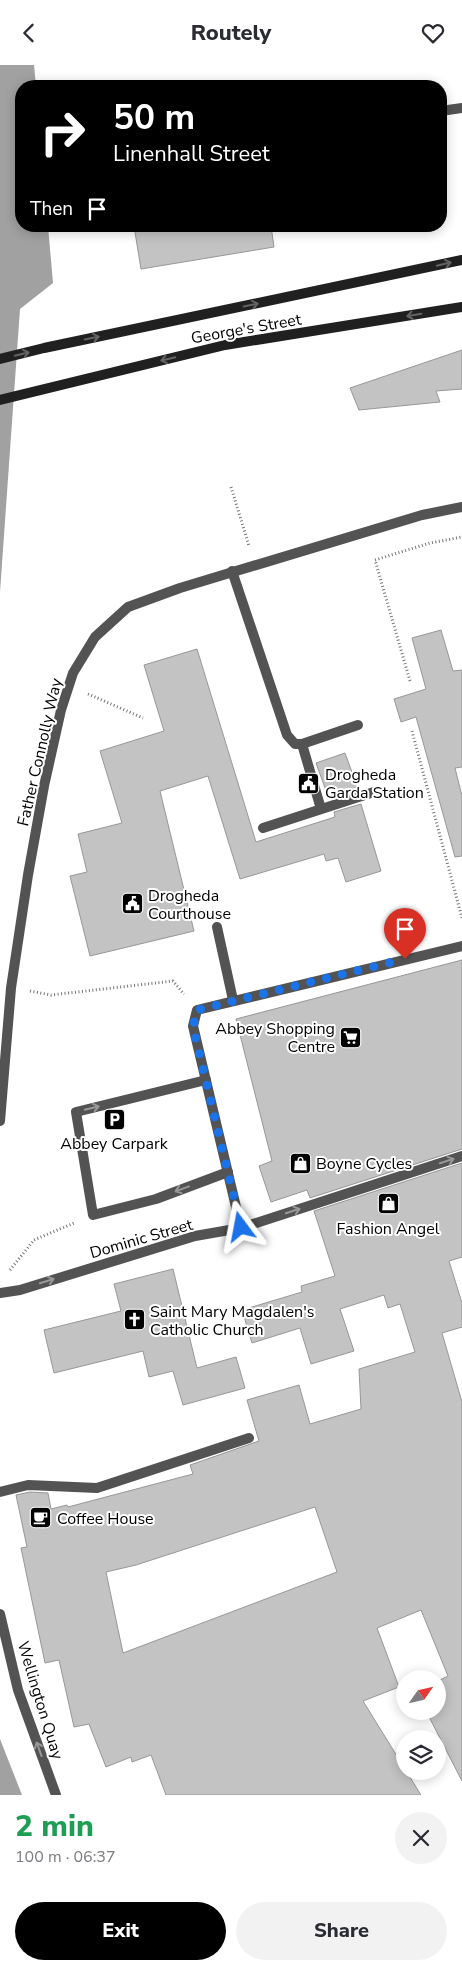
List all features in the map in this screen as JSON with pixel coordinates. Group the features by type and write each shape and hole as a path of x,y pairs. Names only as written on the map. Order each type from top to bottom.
{"main road":[{"name":"George's Street","path":"0,359 44,348 462,260"},
{"name":"George's Street","path":"0,399 225,345 462,307"}],"street":[{"path":"447,110 462,108"},
{"name":"Father Connolly Way","path":"0,1121 11,988 28,875 44,787 61,710 73,673 95,637 128,607 180,588 422,515 462,507"},
{"path":"232,571 287,735 294,744 302,744 358,725"},
{"path":"302,744 321,809"},
{"path":"263,828 377,791"},
{"path":"217,927 233,1001"},
{"path":"241,1227 193,1027 197,1010 462,946"},
{"path":"206,1079 76,1112 93,1215 156,1199 228,1172"},
{"name":"Dominic Street","path":"0,1293 20,1290 195,1237 241,1227 462,1156"},
{"path":"0,1492 28,1485 97,1488 249,1438"},
{"name":"Wellington Quay","path":"0,1614 18,1690 56,1795"}],"path":[{"path":"231,487 255,565"},
{"path":"410,681 375,560 430,543 462,537"},
{"path":"69,686 143,718"},
{"path":"412,731 462,918"},
{"path":"11,988 51,995 173,981 197,1010"},
{"path":"6,1276 34,1240 93,1215"}],"shaded area":[{"path":"0,65 34,65 35,80 15,80 15,232 49,232 53,283 20,309 0,592"},
{"path":"0,1739 22,1795 0,1795"}],"building":[{"path":"135,232 272,232 274,247 141,269"},
{"path":"462,350 462,389 436,391 440,402 359,410 350,388"},
{"path":"441,630 453,671 462,670 462,767 455,768 462,796 462,856 455,857 416,717 401,722 394,699 426,689 412,638"},
{"path":"197,649 256,842 335,817 334,812 361,804 381,871 346,882 338,858 326,861 324,854 240,879 208,776 160,791 194,931 90,956 70,876 87,872 78,834 122,823 100,751 164,731 144,665"},
{"path":"345,753 357,790 329,799 316,763"},
{"name":"Abbey Shopping Centre","path":"462,960 462,1149 310,1198 307,1190 271,1202 259,1166 272,1161 236,1019"},
{"path":"462,1163 462,1257 449,1261 462,1303 462,1327 442,1333 462,1402 462,1781 446,1750 446,1730 436,1730 431,1720 446,1720 446,1677 448,1676 421,1610 377,1628 396,1679 396,1688 363,1701 396,1754 396,1780 412,1780 421,1795 166,1795 151,1755 132,1762 131,1757 106,1767 89,1724 74,1727 59,1660 45,1663 21,1548 27,1547 16,1495 30,1492 48,1493 51,1509 67,1505 68,1507 193,1474 190,1465 259,1441 247,1400 299,1385 310,1424 361,1409 359,1369 415,1352 400,1304 388,1308 384,1295 340,1309 354,1351 311,1364 300,1328 252,1343 242,1310 302,1292 301,1286 335,1276 314,1211","holes":["315,1507 337,1572 123,1653 106,1572 136,1565"]},
{"name":"Saint Mary Magdalen's Catholic Church","path":"173,1269 197,1368 236,1357 245,1388 183,1405 173,1371 149,1377 143,1351 54,1373 44,1330 121,1311 114,1284"}],"place":[{"name":"Drogheda Garda Station","path":"309,783"},
{"name":"Drogheda Courthouse","path":"132,904"},
{"name":"Abbey Shopping Centre","path":"351,1037"},
{"name":"Abbey Carpark","path":"114,1119"},
{"name":"Boyne Cycles","path":"300,1163"},
{"name":"Fashion Angel","path":"388,1204"},
{"name":"Saint Mary Magdalen's Catholic Church","path":"134,1320"},
{"name":"Coffee House","path":"41,1518"}],"route":[{"path":"241,1227 193,1027 197,1010 405,959"}]}
